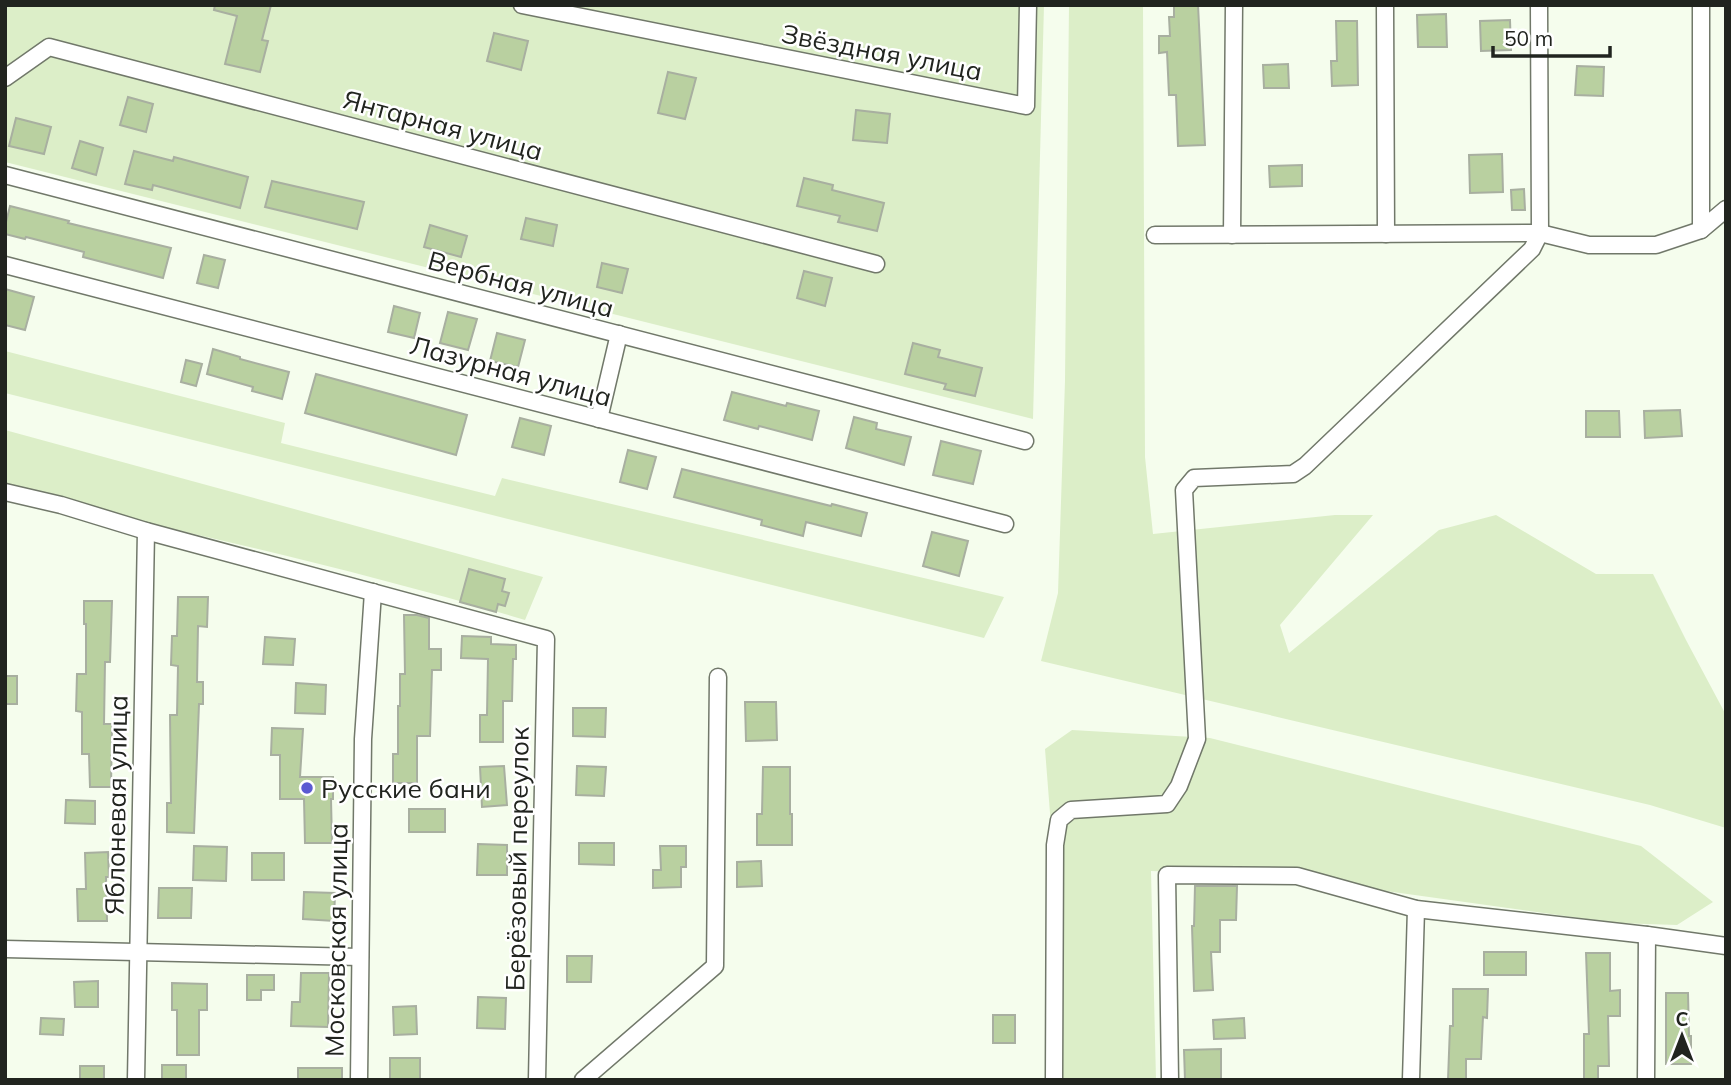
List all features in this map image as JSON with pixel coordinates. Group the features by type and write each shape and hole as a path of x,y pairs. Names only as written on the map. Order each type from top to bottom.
{"street":[{"name":"Звёздная улица","path":"522,5 1026,106 1028,5"},
{"path":"1233,235 1234,5"},
{"path":"1385,5 1386,234"},
{"path":"1054,1080 1055,845 1059,820 1071,810 1167,804 1179,786 1197,739 1184,490 1194,478 1293,474 1305,466 1532,249 1540,233 1539,5"},
{"path":"1701,5 1701,230"},
{"name":"Янтарная улица","path":"5,79 49,47 876,264"},
{"name":"Вербная улица","path":"5,175 1025,441"},
{"path":"1155,235 1540,233 1589,245 1656,245 1701,230 1726,209"},
{"name":"Лазурная улица","path":"5,265 1006,524"},
{"path":"599,419 619,334"},
{"path":"5,492 61,505 146,531 373,592"},
{"name":"Яблоневая улица","path":"136,1080 146,531"},
{"name":"Берёзовый переулок","path":"373,592 546,639 537,1080"},
{"name":"Московская улица","path":"359,1080 363,739 373,592"},
{"path":"583,1080 715,966 718,677"},
{"path":"1170,1080 1167,875 1297,876 1416,909 1726,946"},
{"path":"1410,1080 1416,909"},
{"path":"1646,1080 1647,935"},
{"path":"5,949 360,957"}],"green space":[{"path":"5,5 1044,5 1033,419 5,162"},
{"path":"1069,5 1143,5 1145,457 1153,534 1335,515 1373,515 1280,625 1289,653 1439,530 1496,515 1596,574 1653,574 1726,715 1726,828 1650,805 1041,661 1058,593 1065,381"},
{"path":"5,351 285,423 281,443 495,496 502,478 1004,597 984,638 5,393"},
{"path":"5,430 543,577 525,620 331,567 5,491"},
{"path":"1072,730 1210,738 1641,846 1713,902 1677,925 1616,923 1278,876 1151,871 1156,1080 1061,1080 1060,941 1045,749"}],"building":[{"path":"215,5 271,5 262,40 268,41 260,72 225,64 237,16 214,10"},
{"path":"1174,5 1198,5 1205,145 1178,146 1176,95 1169,95 1167,52 1159,53 1159,36 1170,36 1169,17 1174,17"},
{"path":"1446,14 1447,47 1418,47 1417,15"},
{"path":"1510,20 1511,50 1481,51 1480,21"},
{"path":"1336,21 1357,21 1358,85 1332,86 1331,61 1337,61"},
{"path":"494,33 528,41 521,70 487,61"},
{"path":"1288,64 1289,88 1264,88 1263,65"},
{"path":"1577,66 1604,67 1603,96 1575,95"},
{"path":"668,72 696,78 685,119 658,113"},
{"path":"128,97 153,104 146,132 120,125"},
{"path":"856,110 890,114 887,143 853,140"},
{"path":"16,118 51,127 44,154 9,146"},
{"path":"80,141 103,148 96,175 72,168"},
{"path":"134,151 173,161 174,157 248,177 240,208 153,185 152,190 125,184"},
{"path":"1502,154 1503,192 1470,193 1469,155"},
{"path":"1302,165 1302,186 1270,187 1269,166"},
{"path":"804,178 833,185 832,190 884,203 877,231 838,222 840,216 797,206"},
{"path":"272,181 364,202 357,229 265,207"},
{"path":"1524,189 1525,210 1512,210 1511,190"},
{"path":"10,206 171,248 163,278 83,257 84,252 5,234"},
{"path":"526,218 557,225 553,246 521,239"},
{"path":"430,225 467,236 461,257 424,247"},
{"path":"204,255 225,260 218,288 197,283"},
{"path":"602,263 628,269 622,293 597,287"},
{"path":"804,271 832,278 825,306 797,298"},
{"path":"5,289 34,297 25,330 5,325"},
{"path":"394,306 420,313 414,338 388,332"},
{"path":"448,312 477,319 468,350 440,343"},
{"path":"497,333 525,340 518,367 490,361"},
{"path":"913,343 940,350 938,357 982,368 975,396 944,389 946,384 905,374"},
{"path":"213,349 289,372 282,399 252,391 253,387 207,374"},
{"path":"186,360 202,364 196,386 181,382"},
{"path":"316,374 467,415 456,455 305,413"},
{"path":"732,392 786,406 787,403 819,411 812,440 724,420"},
{"path":"1680,410 1682,436 1645,438 1644,411"},
{"path":"1586,411 1619,411 1620,437 1586,437"},
{"path":"854,417 877,423 876,429 911,437 904,465 846,448"},
{"path":"520,418 551,426 544,455 512,447"},
{"path":"941,441 981,451 973,484 933,475"},
{"path":"628,450 656,457 647,489 620,482"},
{"path":"682,469 867,513 861,536 806,522 803,536 761,525 762,520 674,497"},
{"path":"932,532 968,541 959,576 923,566"},
{"path":"469,569 505,579 502,591 509,593 505,606 498,604 496,612 460,602"},
{"path":"178,597 208,597 207,627 198,626 197,682 203,682 203,704 199,704 194,833 167,832 167,803 171,803 170,715 177,715 178,666 171,665 172,636 177,636"},
{"path":"84,601 112,601 110,662 105,662 104,724 112,724 111,787 90,787 89,754 82,754 82,712 76,711 77,674 86,674"},
{"path":"404,615 429,618 429,649 441,649 441,670 432,670 430,736 417,736 417,783 393,783 393,754 398,754 400,674 405,674"},
{"path":"462,636 491,637 491,644 516,645 512,701 503,701 503,742 480,742 480,715 487,715 488,659 461,658"},
{"path":"265,637 295,639 293,665 263,664"},
{"path":"5,676 17,676 17,704 5,704"},
{"path":"296,683 326,685 325,714 295,713"},
{"path":"745,702 776,702 777,740 746,741"},
{"path":"573,708 606,708 605,737 573,736"},
{"path":"272,728 303,729 300,777 333,777 332,843 305,843 304,799 280,799 280,755 271,755"},
{"path":"504,766 507,805 482,807 480,767"},
{"path":"577,766 606,767 604,796 576,795"},
{"path":"763,767 790,767 792,845 757,845 757,814 762,814"},
{"path":"66,800 95,801 95,824 65,823"},
{"path":"409,809 445,809 445,832 409,832"},
{"path":"579,843 614,843 614,865 579,864"},
{"path":"478,844 507,845 507,875 477,875"},
{"path":"194,846 227,847 226,881 193,880"},
{"path":"660,846 686,846 686,867 681,867 681,887 653,888 653,870 661,870"},
{"path":"108,852 107,921 78,921 77,889 86,889 85,853"},
{"path":"252,853 284,853 284,880 252,880"},
{"path":"761,861 762,886 737,887 737,862"},
{"path":"1195,886 1237,886 1236,920 1220,920 1220,952 1211,952 1213,990 1194,991 1192,926"},
{"path":"159,888 192,888 191,918 158,918"},
{"path":"304,892 335,893 334,921 303,919"},
{"path":"1484,952 1526,952 1526,975 1484,975"},
{"path":"1586,953 1610,953 1610,991 1620,990 1620,1016 1608,1016 1609,1066 1598,1066 1598,1080 1584,1080 1584,1034 1589,1034"},
{"path":"567,956 592,956 591,982 567,982"},
{"path":"301,973 329,973 328,1027 291,1026 292,1002 300,1002"},
{"path":"247,975 274,975 274,990 261,990 261,1000 247,1000"},
{"path":"98,981 98,1007 75,1007 74,982"},
{"path":"172,983 207,984 207,1010 199,1010 199,1055 177,1055 177,1010 172,1010"},
{"path":"1453,989 1488,989 1487,1018 1483,1017 1481,1059 1466,1059 1466,1080 1448,1080"},
{"path":"1666,993 1688,993 1691,1064 1666,1064"},
{"path":"478,997 506,998 505,1029 477,1028"},
{"path":"416,1006 417,1034 394,1035 393,1007"},
{"path":"993,1015 1015,1015 1015,1043 993,1043"},
{"path":"41,1018 64,1019 63,1035 40,1034"},
{"path":"1244,1018 1245,1038 1214,1039 1213,1020"},
{"path":"1221,1049 1221,1080 1185,1080 1184,1050"},
{"path":"390,1058 420,1058 420,1080 390,1080"},
{"path":"162,1065 186,1065 186,1080 162,1080"},
{"path":"80,1066 104,1066 104,1080 80,1080"},
{"path":"298,1068 342,1068 342,1080 298,1080"}],"place":[{"name":"Русские бани","path":"307,788"}]}
